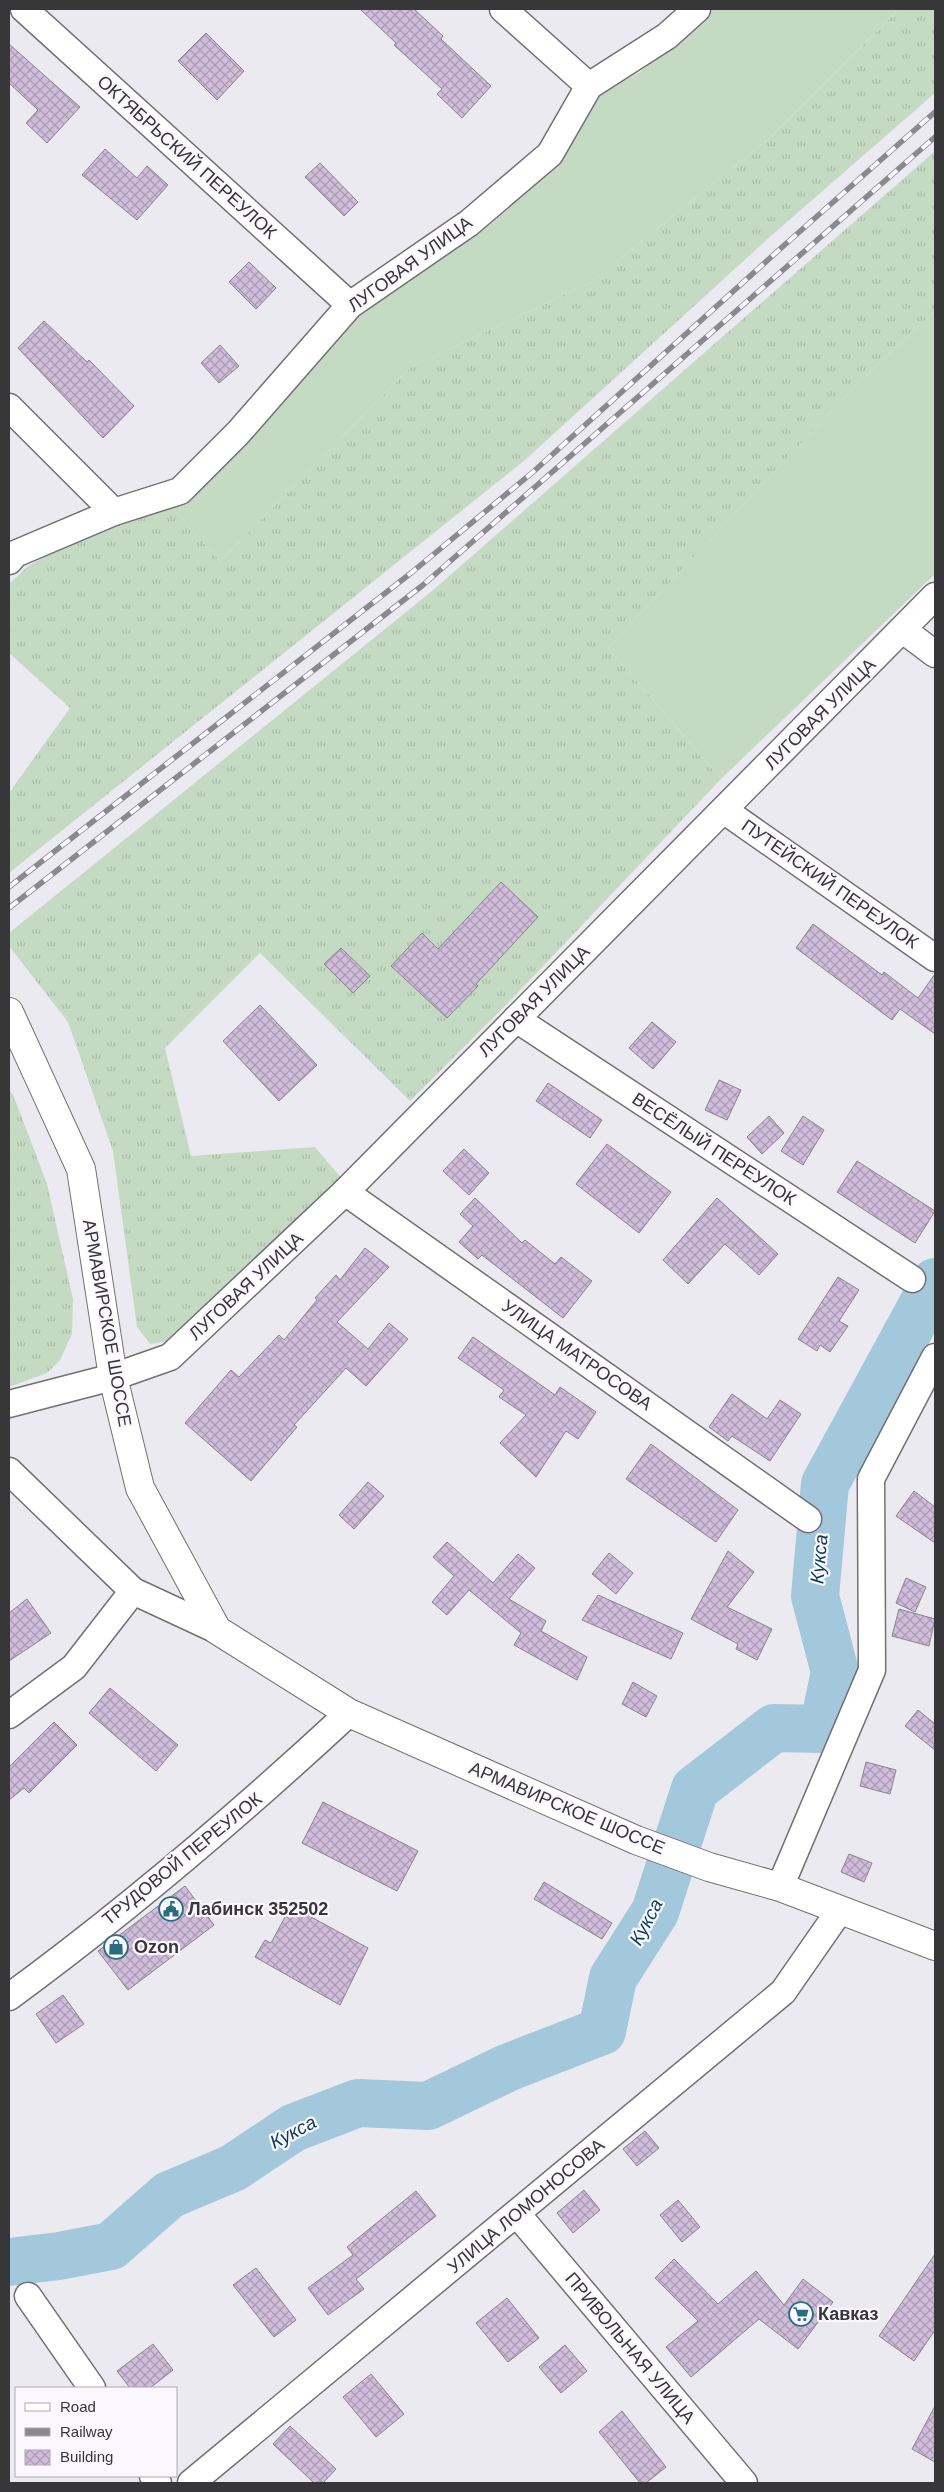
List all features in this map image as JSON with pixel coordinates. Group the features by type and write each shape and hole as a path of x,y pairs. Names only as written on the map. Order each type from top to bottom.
{"main road":[{"name":"АРМАВИРСКОЕ ШОССЕ","path":"9,1012 81,1169 113,1377 140,1488 217,1630 349,1712 636,1840 709,1867 780,1887 935,1946"}],"street":[{"name":"ОКТЯБРЬСКИЙ ПЕРЕУЛОК","path":"24,9 350,306"},
{"path":"503,9 589,86"},
{"name":"ЛУГОВАЯ УЛИЦА","path":"9,560 15,554 114,512 180,491 238,433 350,306 469,222 550,154 589,86 667,36 697,9"},
{"path":"9,407 114,512"},
{"name":"ЛУГОВАЯ УЛИЦА","path":"9,1404 113,1377 170,1357 345,1192 725,811 935,596"},
{"path":"903,630 935,654"},
{"name":"ПУТЕЙСКИЙ ПЕРЕУЛОК","path":"725,811 935,958"},
{"name":"ВЕСЁЛЫЙ ПЕРЕУЛОК","path":"516,1019 912,1279"},
{"name":"УЛИЦА МАТРОСОВА","path":"345,1192 808,1519"},
{"path":"780,1887 872,1670 871,1479 935,1357"},
{"name":"АРМАВИРСКОЕ ШОССЕ","path":"9,1471 133,1590 217,1630"},
{"path":"9,1715 74,1667 133,1590"},
{"name":"ТРУДОВОЙ ПЕРЕУЛОК","path":"9,1997 52,1965 258,1797 349,1712"},
{"name":"УЛИЦА ЛОМОНОСОВА","path":"191,2483 783,1992 840,1910"},
{"name":"ПРИВОЛЬНАЯ УЛИЦА","path":"517,2214 744,2483"},
{"path":"28,2296 91,2387"}],"green space":[{"path":"713,9 899,9 772,136 591,282 411,367 220,561 172,508 250,435 359,316 477,229 597,96 640,72"},
{"path":"899,9 935,9 935,93 771,236 525,460 9,873 9,793 70,708 9,653 9,584 28,566 106,524 172,508 220,561 411,367 591,282 772,136"},
{"path":"935,151 935,311 862,379 608,648 721,779 509,1002 410,1101 260,953 165,1048 191,1156 315,1147 342,1179 170,1341 150,1344 137,1327 113,1151 68,1022 9,946 9,933 432,591"},
{"path":"935,311 935,574 721,779 608,648 862,379"},
{"path":"9,1089 14,1097 47,1184 73,1299 72,1334 60,1360 47,1373 9,1387"}],"building":[{"path":"360,9 414,9 443,36 441,39 491,86 462,118 437,94 442,89 394,45 396,43"},
{"path":"206,33 244,71 217,100 178,61"},
{"path":"9,44 80,107 47,143 26,123 38,110 9,83"},
{"path":"105,149 137,178 147,166 168,185 137,220 82,175"},
{"path":"320,163 358,202 344,216 305,177"},
{"path":"249,262 276,288 256,309 229,282"},
{"path":"44,321 87,362 89,360 134,406 103,438 18,348"},
{"path":"220,345 239,366 219,383 201,363"},
{"path":"501,882 538,917 476,984 478,986 447,1018 391,966 422,933 438,949"},
{"path":"813,924 882,975 884,972 918,998 935,974 935,1034 900,1009 892,1020 796,948"},
{"path":"341,948 370,976 353,993 324,964"},
{"path":"260,1005 317,1065 279,1101 223,1041"},
{"path":"652,1022 676,1042 653,1069 629,1048"},
{"path":"719,1080 741,1090 727,1120 705,1110"},
{"path":"548,1083 602,1120 590,1138 536,1101"},
{"path":"769,1116 784,1133 762,1154 747,1137"},
{"path":"803,1116 824,1130 803,1165 781,1151"},
{"path":"607,1144 671,1192 639,1233 576,1184"},
{"path":"464,1149 489,1173 469,1195 443,1171"},
{"path":"857,1161 935,1211 915,1243 837,1192"},
{"path":"475,1198 522,1243 525,1240 555,1264 561,1257 592,1281 563,1318 482,1255 478,1259 459,1242 473,1226 460,1214"},
{"path":"717,1198 778,1254 759,1275 725,1244 688,1284 663,1260"},
{"path":"365,1248 389,1267 337,1322 368,1349 389,1323 408,1339 366,1386 346,1368 294,1425 297,1427 251,1481 185,1423 231,1370 239,1377 279,1335 284,1340 317,1300 315,1298 336,1275 340,1280"},
{"path":"838,1277 859,1290 839,1321 848,1326 830,1352 820,1345 817,1351 798,1339"},
{"path":"473,1337 555,1395 560,1387 596,1412 578,1439 566,1431 536,1477 500,1443 526,1415 499,1397 504,1390 458,1358"},
{"path":"732,1394 767,1419 780,1400 801,1414 770,1461 732,1436 728,1441 709,1427"},
{"path":"651,1444 738,1510 716,1542 626,1479"},
{"path":"368,1482 384,1496 354,1529 339,1515"},
{"path":"914,1491 935,1507 935,1543 896,1516"},
{"path":"447,1542 493,1583 518,1554 535,1568 509,1599 546,1621 541,1631 587,1657 577,1680 514,1645 521,1633 469,1590 447,1615 432,1602 454,1576 433,1557"},
{"path":"728,1551 754,1572 727,1607 772,1629 757,1660 736,1649 738,1644 691,1619"},
{"path":"609,1553 633,1573 616,1594 592,1574"},
{"path":"906,1578 926,1587 915,1612 896,1603"},
{"path":"598,1595 683,1633 671,1659 582,1620"},
{"path":"27,1599 51,1633 9,1661 9,1613"},
{"path":"899,1609 935,1619 929,1646 892,1636"},
{"path":"633,1682 657,1696 646,1717 622,1704"},
{"path":"110,1688 178,1745 156,1771 89,1713"},
{"path":"918,1710 935,1724 935,1750 905,1726"},
{"path":"54,1722 77,1745 29,1793 24,1788 9,1800 9,1767"},
{"path":"866,1762 896,1770 890,1794 860,1786"},
{"path":"323,1802 418,1851 397,1891 302,1843"},
{"path":"849,1854 872,1863 864,1882 841,1872"},
{"path":"544,1882 612,1923 602,1939 534,1899"},
{"path":"185,1886 214,1925 128,1990 98,1951"},
{"path":"291,1906 368,1948 340,2005 255,1957 265,1940 271,1943"},
{"path":"63,1995 84,2024 56,2043 36,2014"},
{"path":"645,2131 659,2148 637,2166 623,2149"},
{"path":"584,2190 600,2210 573,2233 557,2213"},
{"path":"416,2191 436,2216 356,2279 364,2289 328,2315 308,2288 353,2255 347,2247"},
{"path":"678,2200 700,2227 682,2242 660,2215"},
{"path":"935,2254 935,2330 914,2361 879,2336"},
{"path":"674,2259 718,2304 756,2271 784,2305 803,2279 833,2302 798,2349 759,2319 691,2377 666,2347 698,2321 655,2278"},
{"path":"256,2268 296,2320 274,2337 233,2285"},
{"path":"507,2298 539,2338 508,2362 476,2323"},
{"path":"153,2344 173,2370 151,2387 129,2387 117,2371"},
{"path":"565,2345 587,2371 561,2393 539,2367"},
{"path":"371,2374 404,2414 376,2437 343,2397"},
{"path":"935,2406 935,2462 912,2449"},
{"path":"622,2411 666,2467 646,2483 640,2483 599,2432"},
{"path":"290,2426 336,2469 323,2483 314,2483 273,2444"}],"waterway":[{"name":"Кукса","path":"9,2262 59,2256 111,2246 169,2195 233,2168 293,2128 358,2103 428,2106 507,2068 602,2031 613,1978 655,1912 695,1789 774,1728 823,1729 835,1672 815,1596 825,1484 935,1282"}],"railway":[{"path":"9,887 411,573 533,472 935,112"},
{"path":"9,908 423,585 935,137"}],"place":[{"name":"Лабинск 352502","path":"171,1909"},
{"name":"Ozon","path":"116,1947"},
{"name":"Кавказ","path":"801,2314"}]}
